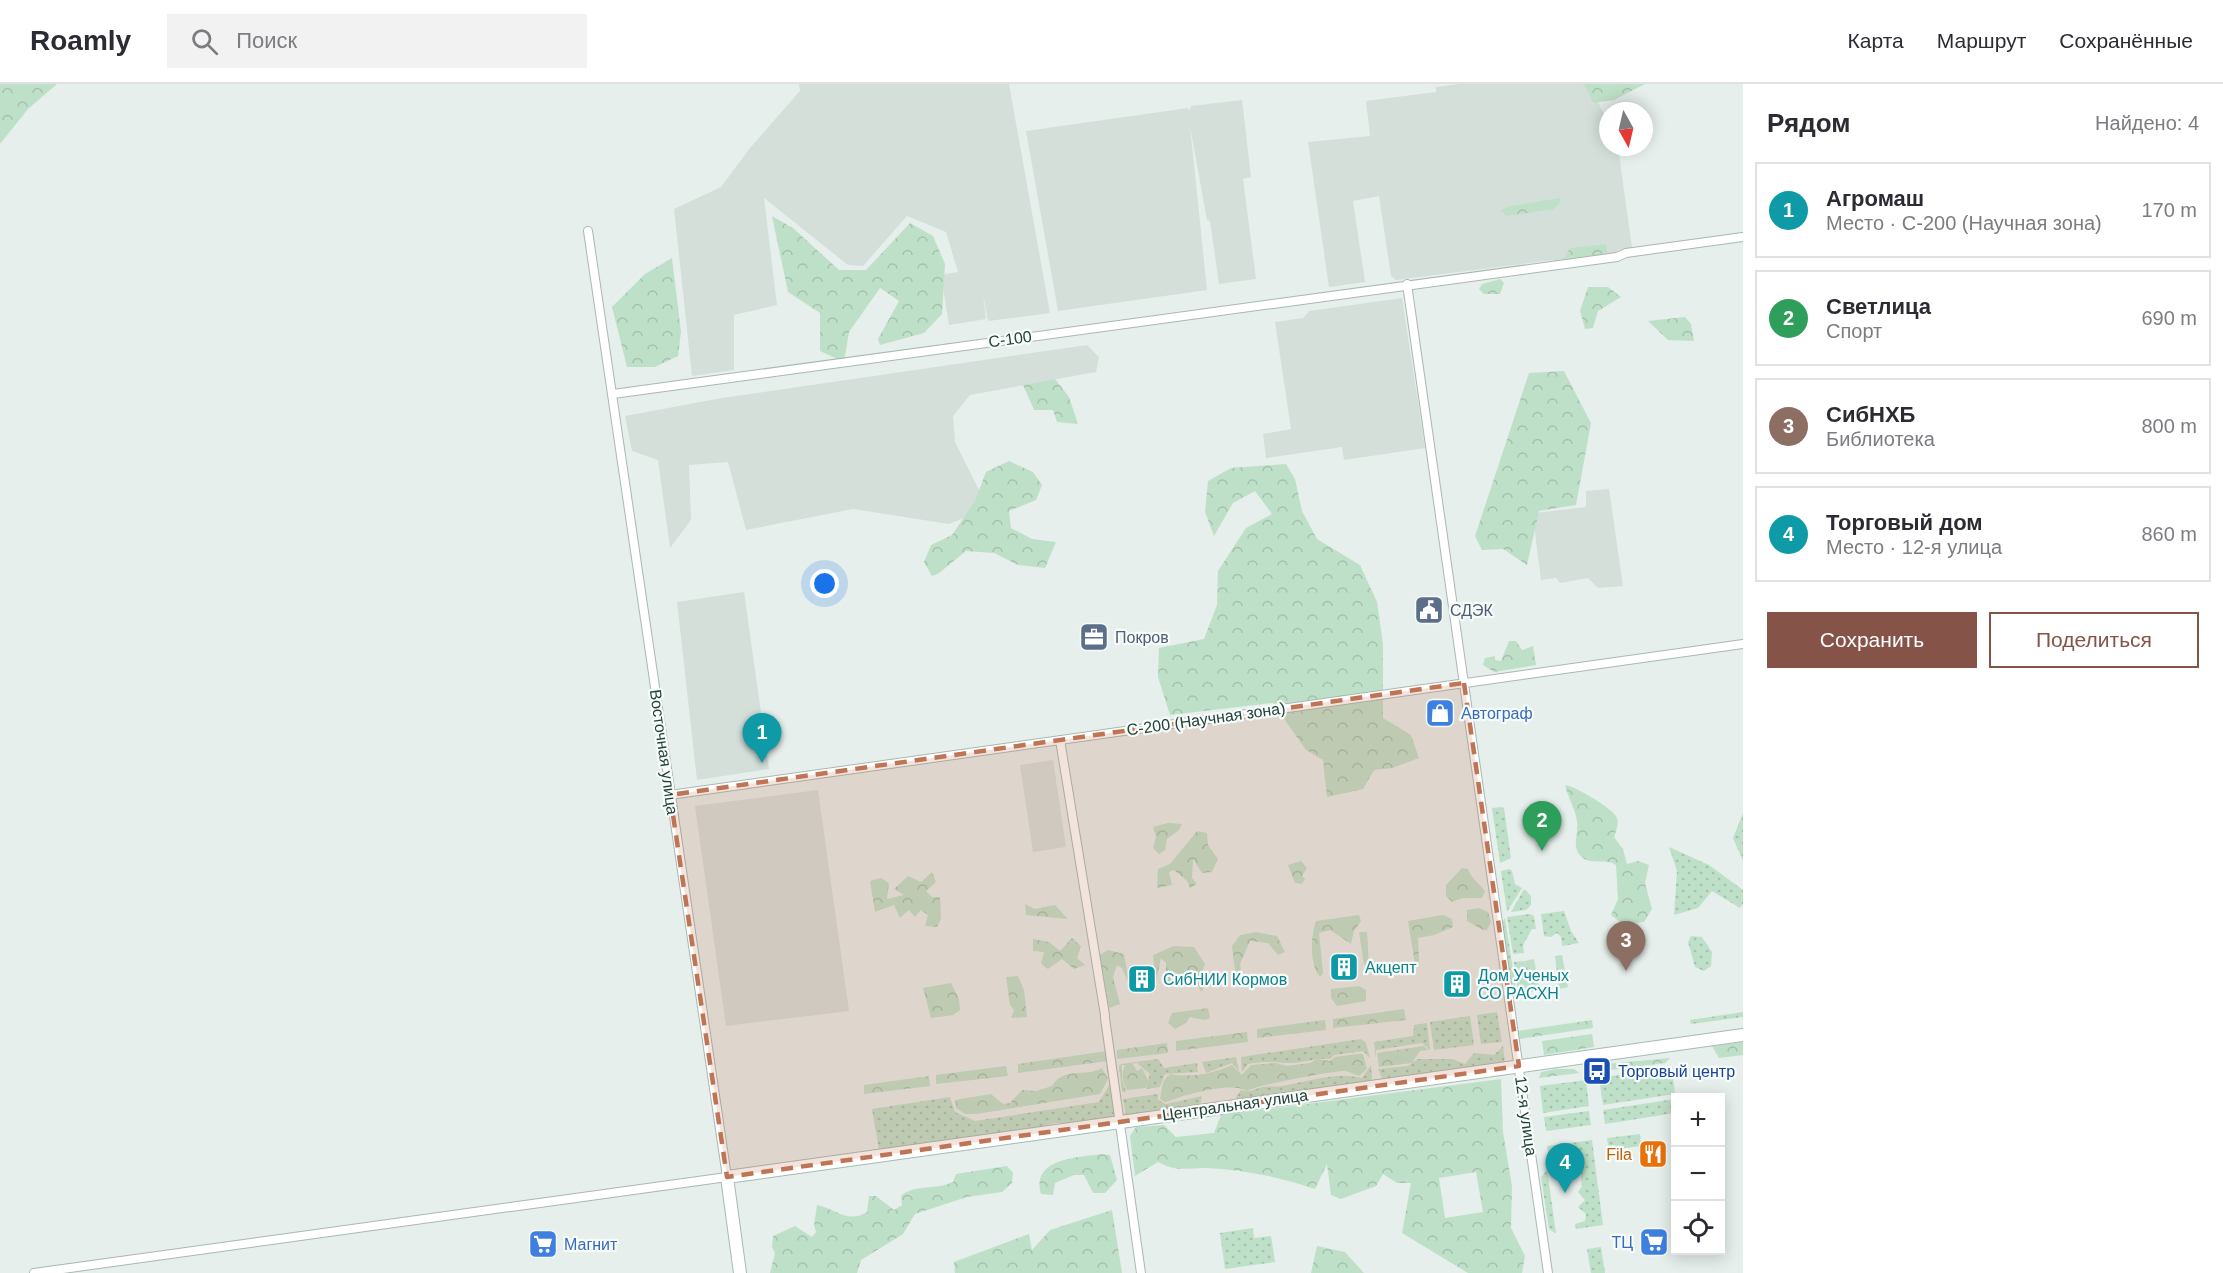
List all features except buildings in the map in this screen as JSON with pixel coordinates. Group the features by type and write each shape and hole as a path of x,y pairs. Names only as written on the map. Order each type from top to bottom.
{"main road":[{"name":"Центральная улица","path":"727,1177 1743,1035"},
{"name":"Восточная улица","path":"727,1177 740,1273"}],"street":[{"name":"Восточная улица","path":"588,231 727,1177"},
{"name":"С-100","path":"613,394 1607,258 1743,237"},
{"name":"12-я улица","path":"1407,284 1548,1273"},
{"name":"С-200 (Научная зона)","path":"670,795 1743,645"},
{"path":"1060,740 1105,1017 1141,1273"},
{"path":"34,1273 727,1177"}],"highlighted area":[{"path":"1464,683 1519,1066 727,1177 670,795"}],"shaded area":[{"path":"799,84 1009,84 1050,313 988,321 983,294 986,319 949,325 941,275 958,272 946,232 907,216 863,266 848,265 764,198 777,305 734,315 734,370 692,376 674,209 721,187 750,148 800,91"},
{"path":"1460,84 1589,84 1599,104 1599,156 1619,156 1632,248 1618,250 1618,255 1561,263 1553,260 1396,280 1391,276 1379,196 1353,201 1365,282 1329,287 1308,142 1370,136 1366,101 1436,92 1436,87"},
{"path":"1242,100 1251,177 1243,179 1256,279 1219,284 1210,221 1207,220 1190,126 1207,290 1058,311 1026,131 1188,108 1189,111 1191,106"},
{"path":"1402,298 1425,448 1344,460 1342,447 1266,458 1263,434 1291,429 1275,322 1303,318 1309,311"},
{"path":"1087,345 1099,357 1096,372 970,395 953,416 955,442 981,494 991,507 949,524 853,509 746,530 728,462 689,465 691,520 670,548 658,460 632,451 625,416 722,398"},
{"path":"1609,489 1623,586 1598,588 1588,578 1560,583 1556,578 1541,580 1533,517 1535,513 1586,507 1586,491"},
{"path":"744,592 769,769 697,780 677,602"},
{"path":"1053,760 1066,847 1033,852 1020,765"},
{"path":"818,790 849,1011 726,1026 695,806"}],"green space":[{"path":"0,84 57,84 28,109 0,144"},
{"path":"1584,84 1645,84 1614,100 1593,103"},
{"path":"1560,198 1561,202 1554,209 1506,216 1501,210 1510,206"},
{"path":"772,216 793,228 839,270 866,270 910,223 933,236 945,264 942,314 924,333 880,345 878,339 899,301 880,288 849,332 844,362 820,351 820,313 788,292"},
{"path":"1606,244 1607,253 1563,260 1570,248"},
{"path":"672,258 681,332 678,356 655,367 627,367 612,307 645,274"},
{"path":"1500,279 1504,283 1500,294 1484,294 1479,289 1482,284"},
{"path":"1588,287 1608,287 1621,297 1598,311 1593,328 1585,329 1580,311"},
{"path":"1685,317 1691,324 1694,341 1668,340 1648,321"},
{"path":"1564,371 1591,423 1576,505 1539,511 1527,565 1503,549 1482,550 1475,536 1529,373"},
{"path":"1055,379 1069,397 1078,424 1057,422 1053,410 1034,410 1023,385"},
{"path":"1009,461 1033,472 1042,485 1036,500 1009,511 1011,528 1032,539 1056,542 1045,568 1018,565 994,553 966,551 932,576 924,562 931,545 952,535 975,501 986,472"},
{"path":"1286,464 1295,479 1302,511 1317,539 1360,565 1377,602 1383,644 1383,718 1411,735 1419,758 1392,768 1374,770 1363,789 1327,797 1323,760 1306,750 1273,703 1170,715 1158,677 1159,648 1204,639 1217,605 1218,571 1246,528 1272,514 1255,491 1233,503 1214,536 1205,512 1208,481 1231,468"},
{"path":"1509,641 1516,641 1522,650 1533,646 1536,665 1494,672 1483,665 1485,658 1495,656 1495,660 1501,661"},
{"path":"1565,785 1594,798 1614,814 1618,823 1614,837 1623,849 1627,864 1638,861 1649,865 1645,883 1652,909 1644,922 1623,924 1611,915 1618,899 1616,865 1587,860 1579,854 1576,846 1576,817"},
{"path":"1492,808 1504,808 1511,858 1500,863"},
{"path":"1743,813 1743,861 1733,838"},
{"path":"1168,823 1182,824 1179,830 1167,839 1165,850 1159,854 1153,848 1156,837 1153,827"},
{"path":"1197,831 1207,833 1208,845 1218,859 1212,872 1202,873 1193,859 1192,878 1197,884 1190,888 1187,881 1174,870 1169,872 1172,885 1157,888 1158,869 1170,864"},
{"path":"1669,847 1709,865 1743,890 1743,904 1740,908 1712,891 1698,908 1674,915 1677,871"},
{"path":"1301,861 1307,868 1302,876 1305,879 1302,884 1295,883 1288,865"},
{"path":"1462,868 1468,869 1485,891 1482,898 1463,898 1452,902 1446,896 1446,885"},
{"path":"1510,869 1515,884 1522,888 1507,912 1501,871"},
{"path":"932,872 936,882 926,891 932,897 940,897 941,919 937,927 925,926 928,915 921,910 915,917 909,910 900,918 894,905 875,912 870,881 881,878 889,883 887,899 904,895 894,889 908,876 921,882"},
{"path":"1524,889 1531,896 1531,905 1526,910 1511,912"},
{"path":"1025,904 1035,909 1055,905 1068,919 1026,915"},
{"path":"1479,908 1488,912 1491,922 1487,930 1467,921 1467,910"},
{"path":"1564,911 1571,931 1579,943 1562,946 1561,937 1557,933 1551,937 1544,936 1541,914"},
{"path":"1530,914 1534,916 1536,929 1532,929 1523,945 1524,953 1513,954 1507,917"},
{"path":"1359,915 1361,921 1354,931 1351,944 1330,930 1319,933 1323,973 1320,977 1314,965 1312,949 1316,921"},
{"path":"1443,915 1452,919 1453,927 1434,935 1418,938 1419,961 1415,964 1408,921"},
{"path":"1505,918 1517,995 1512,995 1502,923"},
{"path":"1256,932 1277,936 1285,952 1278,955 1268,943 1250,941 1240,964 1243,986 1237,986 1232,946 1240,935"},
{"path":"1359,932 1367,932 1369,966 1364,964"},
{"path":"1691,936 1702,937 1712,952 1711,966 1704,971 1695,967 1688,942"},
{"path":"1072,938 1081,946 1077,958 1085,965 1074,969 1062,959 1048,969 1041,963 1044,952 1033,951 1033,939 1049,942 1060,951"},
{"path":"1174,946 1194,947 1205,964 1203,969 1205,986 1201,992 1193,972 1178,975 1173,986 1166,984 1166,963 1161,958 1156,982 1153,955"},
{"path":"1108,950 1124,954 1129,984 1122,968 1117,965 1113,977 1120,1004 1109,1008 1100,955"},
{"path":"1562,955 1568,987 1559,989 1555,956"},
{"path":"1534,959 1540,991 1521,993 1520,981 1527,976 1525,961"},
{"path":"1525,961 1527,976 1518,995 1514,962"},
{"path":"1018,976 1024,990 1027,1017 1011,1018 1014,1010 1010,1005 1006,977"},
{"path":"951,983 959,999 960,1010 953,1015 931,1018 923,988"},
{"path":"1359,986 1366,990 1366,1001 1337,1006 1331,998 1331,989"},
{"path":"1208,1008 1210,1018 1204,1020 1190,1017 1186,1023 1175,1029 1168,1023 1172,1013"},
{"path":"1404,1009 1406,1020 1333,1028 1333,1019"},
{"path":"1497,1012 1502,1042 1481,1044 1477,1015"},
{"path":"1743,1012 1743,1017 1691,1024 1690,1020"},
{"path":"1470,1016 1474,1045 1434,1050 1430,1022"},
{"path":"1325,1020 1326,1030 1257,1038 1257,1029"},
{"path":"1592,1020 1593,1028 1519,1039 1517,1031"},
{"path":"1427,1023 1430,1050 1422,1043 1376,1050 1376,1059 1374,1042 1413,1036 1414,1025"},
{"path":"1247,1032 1248,1042 1176,1051 1176,1041"},
{"path":"1592,1034 1594,1047 1544,1055 1542,1041"},
{"path":"1361,1039 1366,1043 1370,1058 1363,1051 1334,1055 1330,1059 1292,1063 1258,1062 1248,1064 1242,1072 1241,1057"},
{"path":"1743,1042 1743,1055 1719,1058 1712,1046"},
{"path":"1167,1043 1168,1053 1117,1059 1117,1050"},
{"path":"1424,1046 1428,1050 1420,1051 1412,1063 1379,1067 1377,1053"},
{"path":"1503,1046 1505,1063 1383,1080 1378,1069 1408,1066 1418,1059 1452,1059 1465,1064 1474,1053 1494,1055"},
{"path":"1107,1051 1108,1061 1018,1073 1018,1064"},
{"path":"1363,1054 1367,1069 1359,1076 1345,1071 1279,1082 1247,1091 1240,1088 1219,1088 1166,1102 1160,1099 1163,1082 1170,1074 1186,1076 1202,1074 1232,1065 1242,1075 1251,1065 1276,1063 1287,1066 1310,1063 1317,1059 1330,1061 1335,1057"},
{"path":"1236,1057 1239,1071 1232,1063 1206,1073 1202,1062"},
{"path":"1670,1058 1665,1063 1604,1071 1605,1064"},
{"path":"1158,1059 1164,1068 1197,1063 1198,1072 1165,1074 1160,1087 1146,1089 1150,1074 1137,1063 1122,1065 1122,1079 1126,1092 1122,1092 1119,1066 1121,1064"},
{"path":"1132,1063 1137,1071 1142,1068 1149,1082 1145,1088 1127,1090 1123,1081 1123,1071 1125,1065"},
{"path":"1106,1065 1110,1069 1115,1113 1112,1118 1076,1123 1054,1123 1031,1130 879,1150 872,1109 950,1097 955,1112 975,1121 1099,1102 1110,1084"},
{"path":"1371,1065 1372,1079 1368,1082 1234,1100 1241,1090 1250,1091 1263,1087 1342,1076 1362,1078"},
{"path":"1006,1066 1008,1076 936,1084 936,1075"},
{"path":"1672,1067 1675,1093 1603,1105 1599,1078"},
{"path":"1102,1068 1108,1079 1100,1094 976,1114 965,1114 956,1108 955,1100 991,1094 1003,1104 1010,1103 1022,1090 1036,1091 1052,1086 1062,1076"},
{"path":"1574,1069 1579,1073 1539,1078 1541,1072"},
{"path":"929,1076 930,1086 864,1094 864,1085"},
{"path":"1501,1079 1503,1132 1512,1186 1511,1228 1525,1256 1522,1273 1468,1273 1402,1233 1411,1183 1397,1183 1383,1174 1376,1186 1341,1199 1331,1195 1327,1164 1315,1189 1248,1172 1177,1168 1158,1162 1135,1176 1130,1136 1136,1127 1164,1125 1176,1137 1214,1133 1221,1115","holes":["1476,1172 1483,1212 1445,1218 1439,1178"]},
{"path":"1586,1080 1589,1106 1543,1113 1540,1086"},
{"path":"1158,1094 1158,1100 1166,1104 1202,1096 1200,1106 1126,1115 1123,1099"},
{"path":"1671,1100 1671,1114 1605,1124 1603,1110"},
{"path":"1589,1111 1591,1125 1546,1131 1544,1117"},
{"path":"1640,1134 1641,1146 1609,1150 1607,1138"},
{"path":"1592,1140 1603,1225 1576,1229 1575,1224 1585,1221 1586,1214 1578,1207 1585,1200 1578,1192 1582,1186 1579,1163 1569,1160 1550,1163 1547,1146"},
{"path":"1110,1155 1117,1180 1105,1193 1093,1193 1084,1175 1074,1175 1055,1183 1053,1195 1041,1194 1040,1182 1043,1173 1050,1166 1070,1158"},
{"path":"1007,1166 1013,1173 1012,1183 1002,1192 967,1197 915,1214 903,1234 861,1260 857,1273 770,1273 775,1253 772,1247 773,1236 795,1226 812,1237 816,1232 814,1225 817,1205 854,1217 867,1212 869,1196 876,1196 894,1210 902,1205 901,1196 906,1192 953,1182 956,1174"},
{"path":"1547,1170 1556,1233 1549,1229 1541,1177"},
{"path":"1112,1210 1122,1273 955,1273 954,1262 1029,1234 1032,1250 1050,1230"},
{"path":"1253,1228 1254,1238 1271,1236 1275,1262 1225,1269 1220,1233"},
{"path":"1317,1246 1345,1252 1364,1273 1311,1273"},
{"path":"1601,1247 1605,1273 1591,1273 1587,1249"}],"place":[{"name":"СДЭК","path":"1429,610"},
{"name":"Покров","path":"1094,637"},
{"name":"Автограф","path":"1440,713"},
{"name":"Агромаш","path":"762,763"},
{"name":"Светлица","path":"1542,851"},
{"name":"Акцепт","path":"1344,967"},
{"name":"СибНХБ","path":"1626,971"},
{"name":"СибНИИ Кормов","path":"1142,979"},
{"name":"Дом Ученых СО РАСХН","path":"1457,984"},
{"name":"Торговый центр","path":"1597,1071"},
{"name":"Fila","path":"1653,1154"},
{"name":"Торговый дом","path":"1565,1193"},
{"name":"ТЦ","path":"1654,1242"},
{"name":"Магнит","path":"543,1244"}]}
